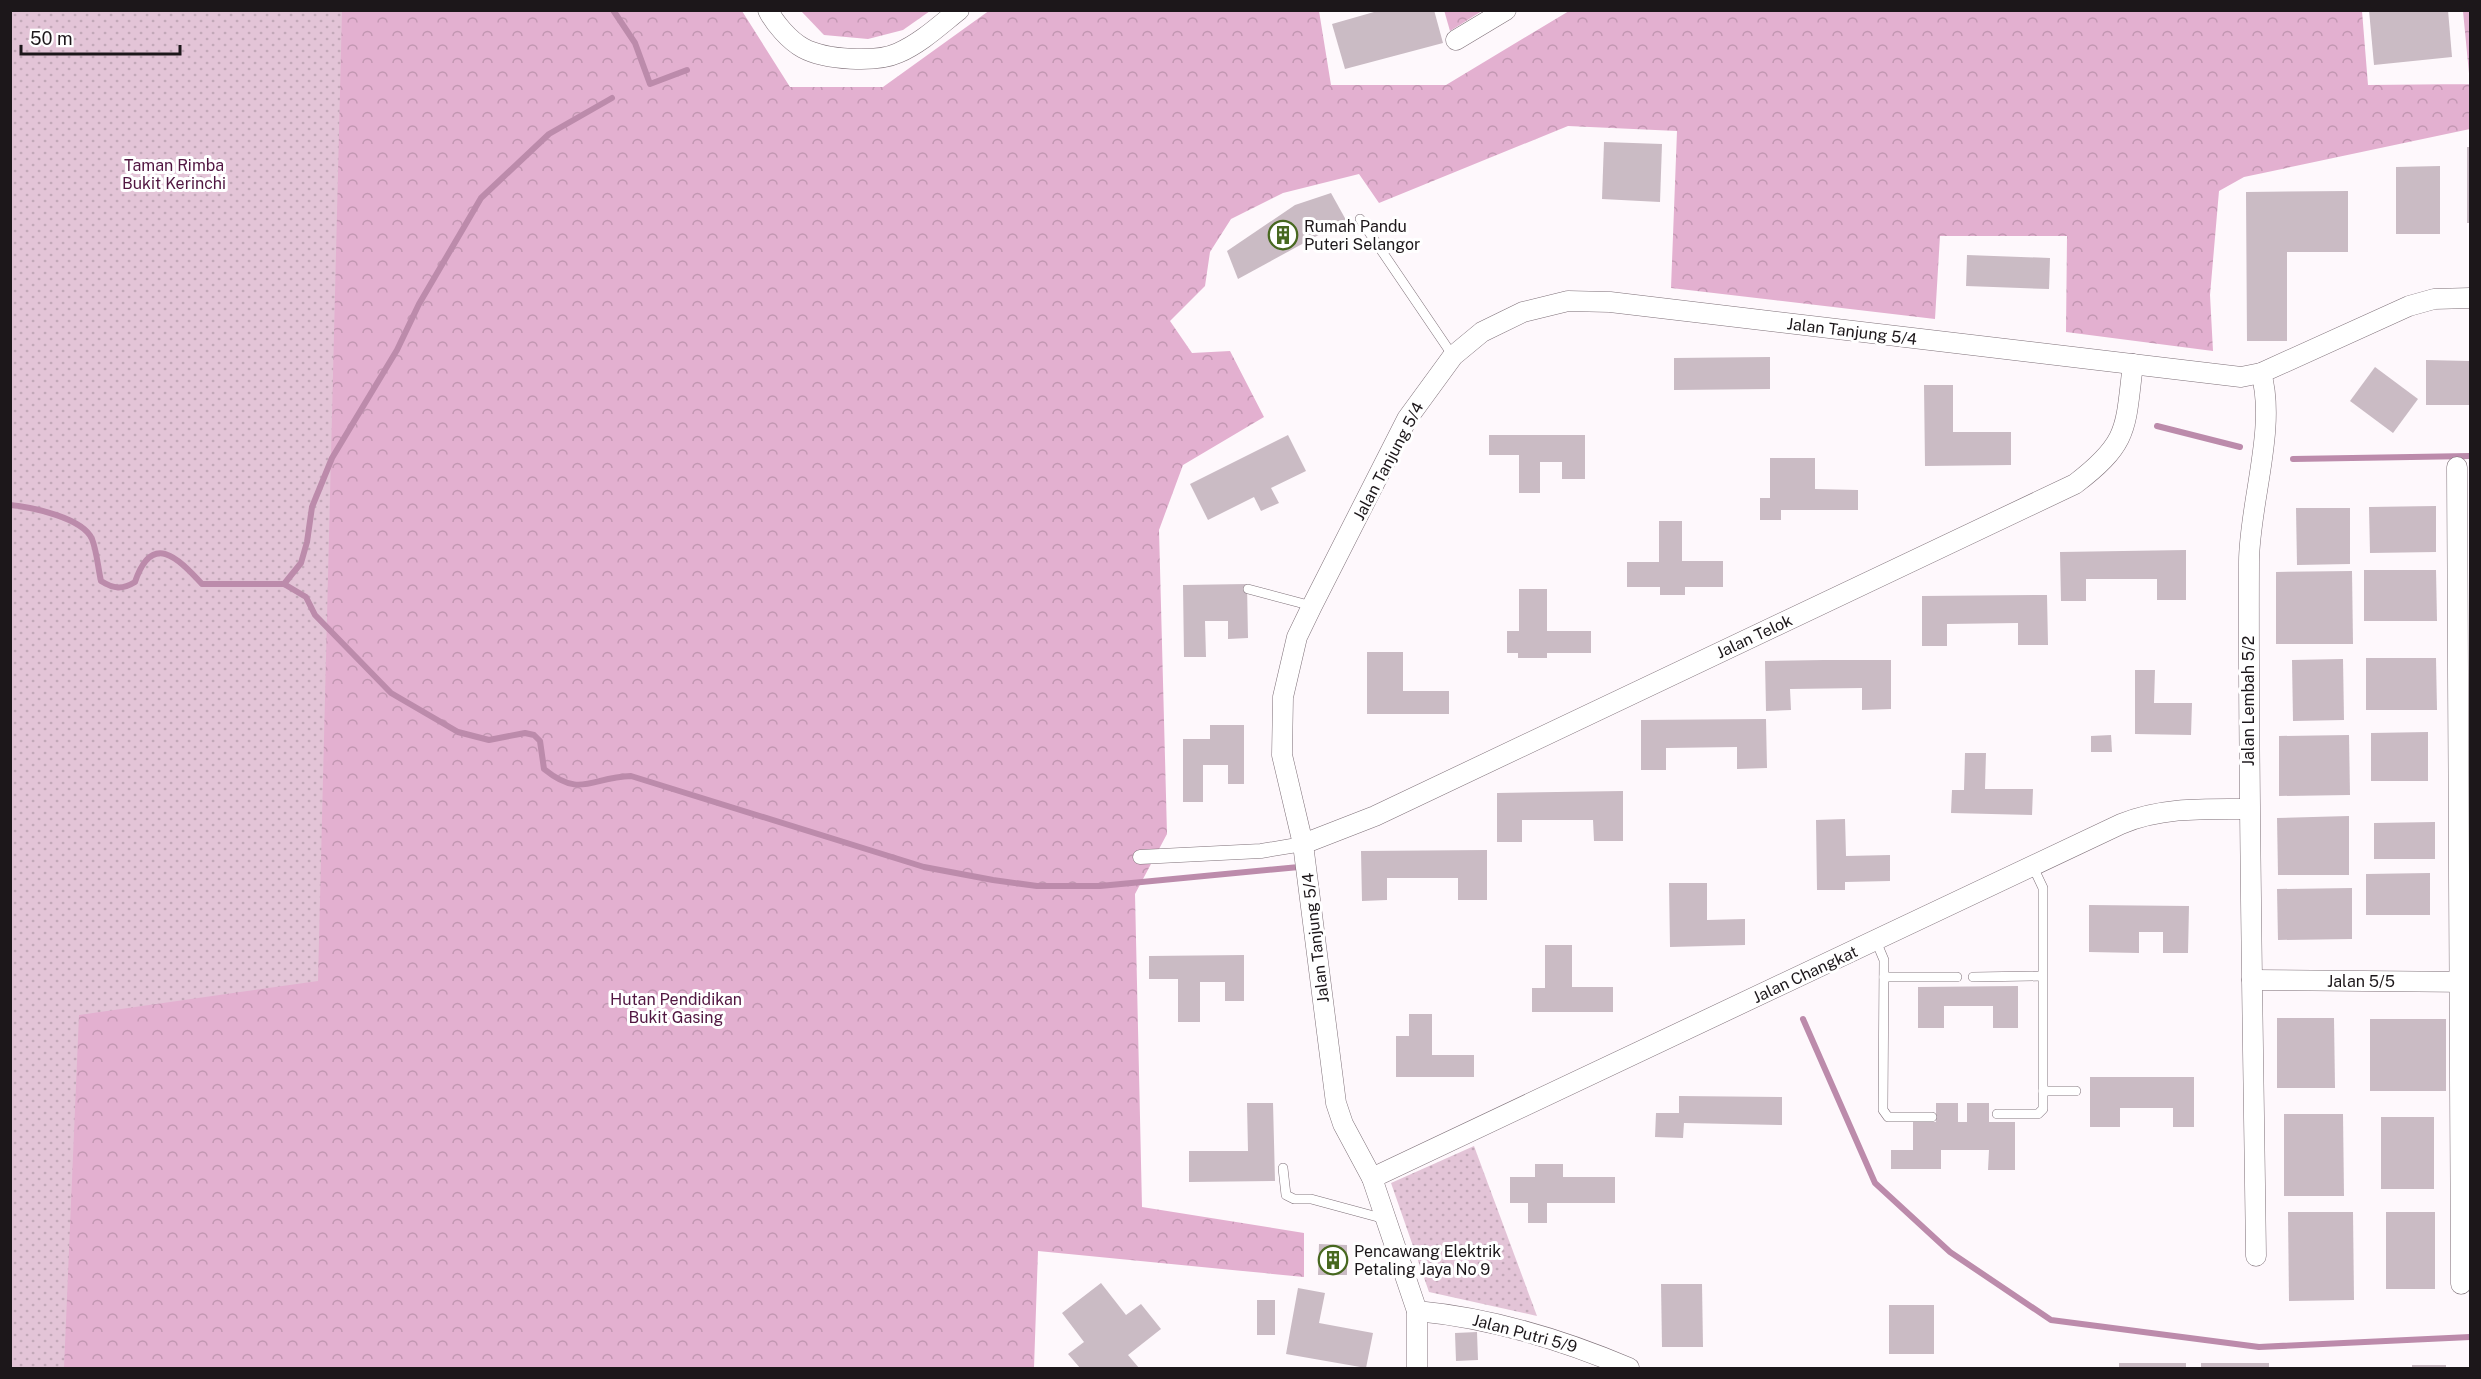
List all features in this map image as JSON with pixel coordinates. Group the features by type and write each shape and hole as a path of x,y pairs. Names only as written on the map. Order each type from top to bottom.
{"street":[{"path":"768,10 786,33 803,48 833,57 862,58 897,54 926,36 959,10"},
{"path":"1456,40 1506,10"},
{"path":"2261,373 2409,306 2434,299 2470,298"},
{"name":"Jalan Tanjung 5/4","path":"1418,1368 1417,1311 1372,1178 1343,1124 1336,1103 1303,844 1282,755 1283,697 1297,637 1312,606 1407,419 1453,356 1482,332 1523,312 1568,301 1610,302 2241,377 2261,373"},
{"name":"Jalan Telok","path":"1303,844 1375,816 2075,484 2103,463 2116,446 2125,428 2133,364"},
{"name":"Jalan Lembah 5/2","path":"2256,1256 2248,809 2249,546 2263,439 2265,388 2261,373"},
{"path":"2457,467 2465,982 2461,1284"},
{"name":"Jalan Changkat","path":"1372,1178 2142,815 2187,810 2248,809"},
{"path":"1140,857 1250,852 1303,844"},
{"name":"Jalan 5/5","path":"2252,980 2465,982"},
{"name":"Jalan Putri 5/9","path":"1417,1311 1453,1314 1513,1327 1582,1349 1629,1368"}],"lane":[{"path":"1360,219 1453,356"},
{"path":"1248,589 1312,606"},
{"path":"1997,1114 2038,1114 2043,1109 2043,888 2032,867"},
{"path":"1876,940 1884,960 1884,1114 1888,1117 1932,1117"},
{"path":"1973,977 2042,976"},
{"path":"1884,977 1957,977"},
{"path":"2043,1091 2076,1091"},
{"path":"1283,1168 1283,1188 1286,1195 1294,1199 1311,1199 1385,1219"}],"green space":[{"name":"Hutan Pendidikan Bukit Gasing","path":"990,10 1319,11 1331,85 1446,85 1569,11 2362,11 2368,85 2470,84 2470,129 2244,177 2219,191 2210,295 2213,351 2066,332 2067,236 1940,236 1935,319 1671,288 1677,131 1568,126 1379,203 1359,174 1283,193 1231,219 1210,252 1205,286 1170,321 1192,353 1230,351 1264,417 1183,465 1159,530 1167,834 1135,894 1142,1207 1304,1233 1304,1277 1038,1251 1034,1368 11,1368 10,11 742,11 790,87 883,87"},
{"path":"1444,10 1482,10 1482,11 1450,31"},
{"path":"2470,10 2470,84 2463,11"},
{"name":"Taman Rimba Bukit Kerinchi","path":"10,11 342,11 318,981 79,1015 64,1368 10,1368"},
{"path":"801,11 930,11 903,30 868,39 824,35"},
{"path":"1474,1146 1537,1316 1429,1292 1391,1183"}],"building":[{"path":"1381,10 1434,10 1443,43 1345,69 1332,24"},
{"path":"2369,10 2448,10 2452,57 2374,65"},
{"path":"1604,142 1662,144 1660,202 1602,199"},
{"path":"2467,147 2470,147 2470,223 2467,223"},
{"path":"2440,166 2440,234 2396,234 2396,167"},
{"path":"2348,191 2348,252 2287,252 2287,341 2247,341 2246,192"},
{"name":"Rumah Pandu Puteri Selangor","path":"1331,193 1346,220 1238,279 1227,251 1295,205"},
{"path":"1967,255 2050,258 2049,289 1966,286"},
{"path":"1770,357 1770,389 1674,390 1674,358"},
{"path":"2426,360 2470,361 2470,405 2426,405"},
{"path":"2375,367 2418,399 2393,433 2350,401"},
{"path":"1924,385 1953,385 1953,432 2011,432 2011,465 1925,466"},
{"path":"1288,435 1306,471 1271,488 1279,503 1261,511 1254,497 1208,520 1190,484"},
{"path":"1489,435 1585,435 1585,479 1562,479 1562,462 1540,462 1540,493 1519,493 1519,455 1489,455"},
{"path":"1770,458 1815,458 1815,489 1858,490 1858,510 1781,510 1781,520 1760,520 1760,498 1770,498"},
{"path":"2436,506 2436,552 2370,553 2369,507"},
{"path":"2296,508 2350,508 2350,564 2297,565"},
{"path":"1659,521 1682,521 1682,561 1723,561 1723,587 1685,587 1685,595 1660,595 1660,587 1627,587 1627,562 1659,562"},
{"path":"2186,550 2186,600 2157,600 2157,579 2086,579 2086,601 2061,601 2060,552"},
{"path":"2364,570 2436,570 2437,621 2364,621"},
{"path":"2352,571 2353,644 2276,644 2276,572"},
{"path":"1247,584 1248,638 1228,639 1228,621 1205,621 1206,657 1184,657 1183,585"},
{"path":"1519,589 1547,589 1547,631 1591,631 1591,653 1547,653 1547,658 1518,658 1518,653 1507,653 1507,631 1519,631"},
{"path":"2047,595 2048,645 2018,645 2018,623 1947,624 1947,646 1922,646 1922,596"},
{"path":"1367,652 1403,652 1403,691 1449,691 1449,714 1367,714"},
{"path":"2366,658 2436,658 2437,710 2366,710"},
{"path":"2343,659 2344,720 2293,721 2292,660"},
{"path":"1891,660 1891,709 1862,710 1862,688 1790,689 1791,710 1766,711 1765,661"},
{"path":"2135,670 2155,670 2154,703 2192,703 2191,735 2135,734"},
{"path":"1766,719 1767,768 1737,769 1737,747 1666,748 1666,770 1641,770 1641,720"},
{"path":"1210,725 1244,725 1244,784 1228,784 1228,765 1203,765 1203,802 1183,802 1183,739 1210,739"},
{"path":"2428,732 2428,781 2371,781 2371,733"},
{"path":"2111,735 2112,752 2091,752 2091,736"},
{"path":"2349,735 2350,795 2279,796 2279,736"},
{"path":"1965,753 1986,753 1985,789 2033,789 2032,815 1951,813 1952,790 1964,790"},
{"path":"1623,791 1623,841 1594,841 1593,820 1522,820 1522,842 1497,842 1497,793"},
{"path":"2349,816 2349,875 2278,875 2277,818"},
{"path":"1845,819 1846,856 1890,855 1890,881 1845,882 1845,890 1817,890 1816,820"},
{"path":"2435,822 2435,859 2374,859 2374,823"},
{"path":"1487,850 1487,900 1458,900 1458,878 1387,878 1387,900 1362,901 1361,851"},
{"path":"2430,873 2430,915 2366,915 2366,874"},
{"path":"1669,883 1707,883 1707,920 1745,919 1745,945 1670,947"},
{"path":"2352,888 2352,939 2278,940 2277,889"},
{"path":"2089,905 2189,906 2188,953 2163,953 2163,932 2139,932 2139,953 2089,952"},
{"path":"1545,945 1572,945 1572,987 1613,987 1613,1012 1532,1012 1532,988 1545,988"},
{"path":"1244,955 1244,1001 1225,1001 1225,982 1200,982 1200,1022 1178,1022 1178,979 1149,979 1149,956"},
{"path":"2018,986 2018,1028 1993,1028 1993,1006 1944,1006 1944,1028 1918,1028 1918,987"},
{"path":"1409,1014 1432,1014 1432,1055 1474,1055 1474,1077 1396,1077 1396,1036 1409,1036"},
{"path":"2277,1018 2334,1018 2335,1088 2277,1088"},
{"path":"2370,1019 2446,1019 2446,1091 2370,1091"},
{"path":"2090,1077 2194,1077 2194,1127 2173,1127 2173,1108 2120,1108 2120,1127 2090,1127"},
{"path":"1679,1096 1782,1097 1782,1125 1684,1123 1683,1138 1655,1137 1656,1113 1679,1113"},
{"path":"1247,1103 1273,1103 1275,1181 1189,1182 1189,1151 1248,1151"},
{"path":"1936,1103 1958,1103 1958,1122 1967,1122 1967,1103 1989,1103 1989,1122 2015,1122 2015,1170 1988,1170 1989,1150 1941,1150 1941,1169 1891,1169 1891,1150 1913,1150 1913,1122 1936,1122"},
{"path":"2284,1114 2343,1114 2344,1196 2284,1196"},
{"path":"2381,1117 2434,1117 2434,1189 2381,1189"},
{"path":"1535,1164 1563,1164 1563,1177 1615,1177 1615,1203 1547,1203 1547,1223 1528,1223 1528,1203 1510,1203 1510,1177 1535,1177"},
{"path":"2288,1212 2353,1212 2354,1300 2289,1301"},
{"path":"2386,1212 2435,1212 2435,1289 2386,1289"},
{"name":"Pencawang Elektrik Petaling Jaya No 9","path":"1319,1244 1347,1245 1347,1275 1318,1275"},
{"path":"1101,1283 1126,1315 1141,1304 1161,1329 1128,1355 1139,1368 1080,1368 1068,1354 1084,1342 1062,1313"},
{"path":"1661,1284 1702,1284 1703,1347 1662,1347"},
{"path":"1298,1288 1325,1293 1319,1323 1373,1333 1366,1368 1286,1354"},
{"path":"1257,1300 1275,1300 1275,1335 1257,1335"},
{"path":"1889,1305 1934,1305 1934,1354 1889,1354"},
{"path":"1477,1332 1478,1360 1456,1361 1455,1333"},
{"path":"2119,1363 2186,1363 2186,1368 2119,1368"},
{"path":"2201,1363 2269,1363 2269,1368 2201,1368"},
{"path":"2412,1365 2446,1365 2446,1368 2412,1368"}],"waterway":[{"path":"613,10 635,43 650,84 687,70"},
{"path":"284,584 301,563 307,542 312,507 332,458 397,350 419,304 481,198 549,134 612,98"},
{"path":"2157,426 2240,447"},
{"path":"2293,459 2470,456"},
{"path":"10,505 56,515 78,525 87,532 94,544 101,581 110,586 122,587 135,582 149,557 157,554 166,554 174,558 202,584 284,584 306,597 315,615 391,693 458,732 489,740 525,733 534,735 540,741 544,769 568,783 577,785 631,776 924,867 1037,886 1100,886 1299,867"},
{"path":"1803,1019 1875,1183 1950,1252 2051,1320 2259,1347 2470,1337"}],"place":[{"name":"Rumah Pandu Puteri Selangor","path":"1283,235"},
{"name":"Pencawang Elektrik Petaling Jaya No 9","path":"1333,1260"}]}
